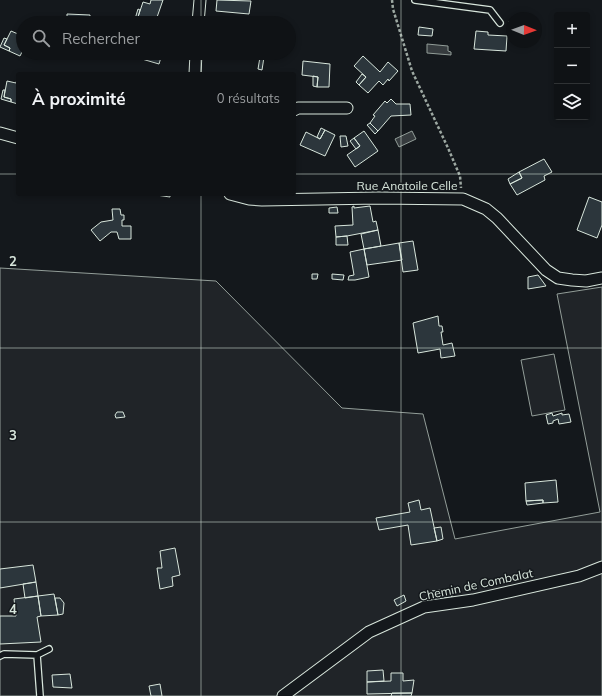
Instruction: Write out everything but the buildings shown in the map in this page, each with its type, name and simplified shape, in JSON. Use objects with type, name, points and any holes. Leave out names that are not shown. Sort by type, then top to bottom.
[{"type":"street","points":[[199,16],[200,0]]},
{"type":"street","points":[[195,72],[196,60]]},
{"type":"street","points":[[296,109],[347,108]]},
{"type":"street","points":[[0,133],[16,137]]},
{"type":"street","name":"Rue Anatoile Celle","points":[[238,196],[249,199],[277,197],[463,199],[486,209],[497,218],[546,270],[558,278],[586,281],[602,278]]},
{"type":"street","name":"Chemin de Combalat","points":[[283,696],[369,632],[424,608],[488,597],[579,576],[602,567]]},
{"type":"lane","points":[[415,0],[490,10],[500,23]]},
{"type":"lane","points":[[0,656],[4,654],[37,655],[49,649]]},
{"type":"lane","points":[[37,655],[40,696]]},
{"type":"path","points":[[392,0],[393,9],[412,71],[460,176],[461,188]]},
{"type":"shaded area","points":[[427,44],[448,46],[448,51],[451,52],[451,55],[427,53]]},
{"type":"shaded area","points":[[412,131],[416,139],[399,147],[395,139]]},
{"type":"shaded area","points":[[0,268],[216,281],[342,408],[423,414],[455,539],[600,512],[557,294],[602,287],[602,696],[0,696]]},
{"type":"shaded area","points":[[554,354],[565,410],[532,416],[521,360]]}]
